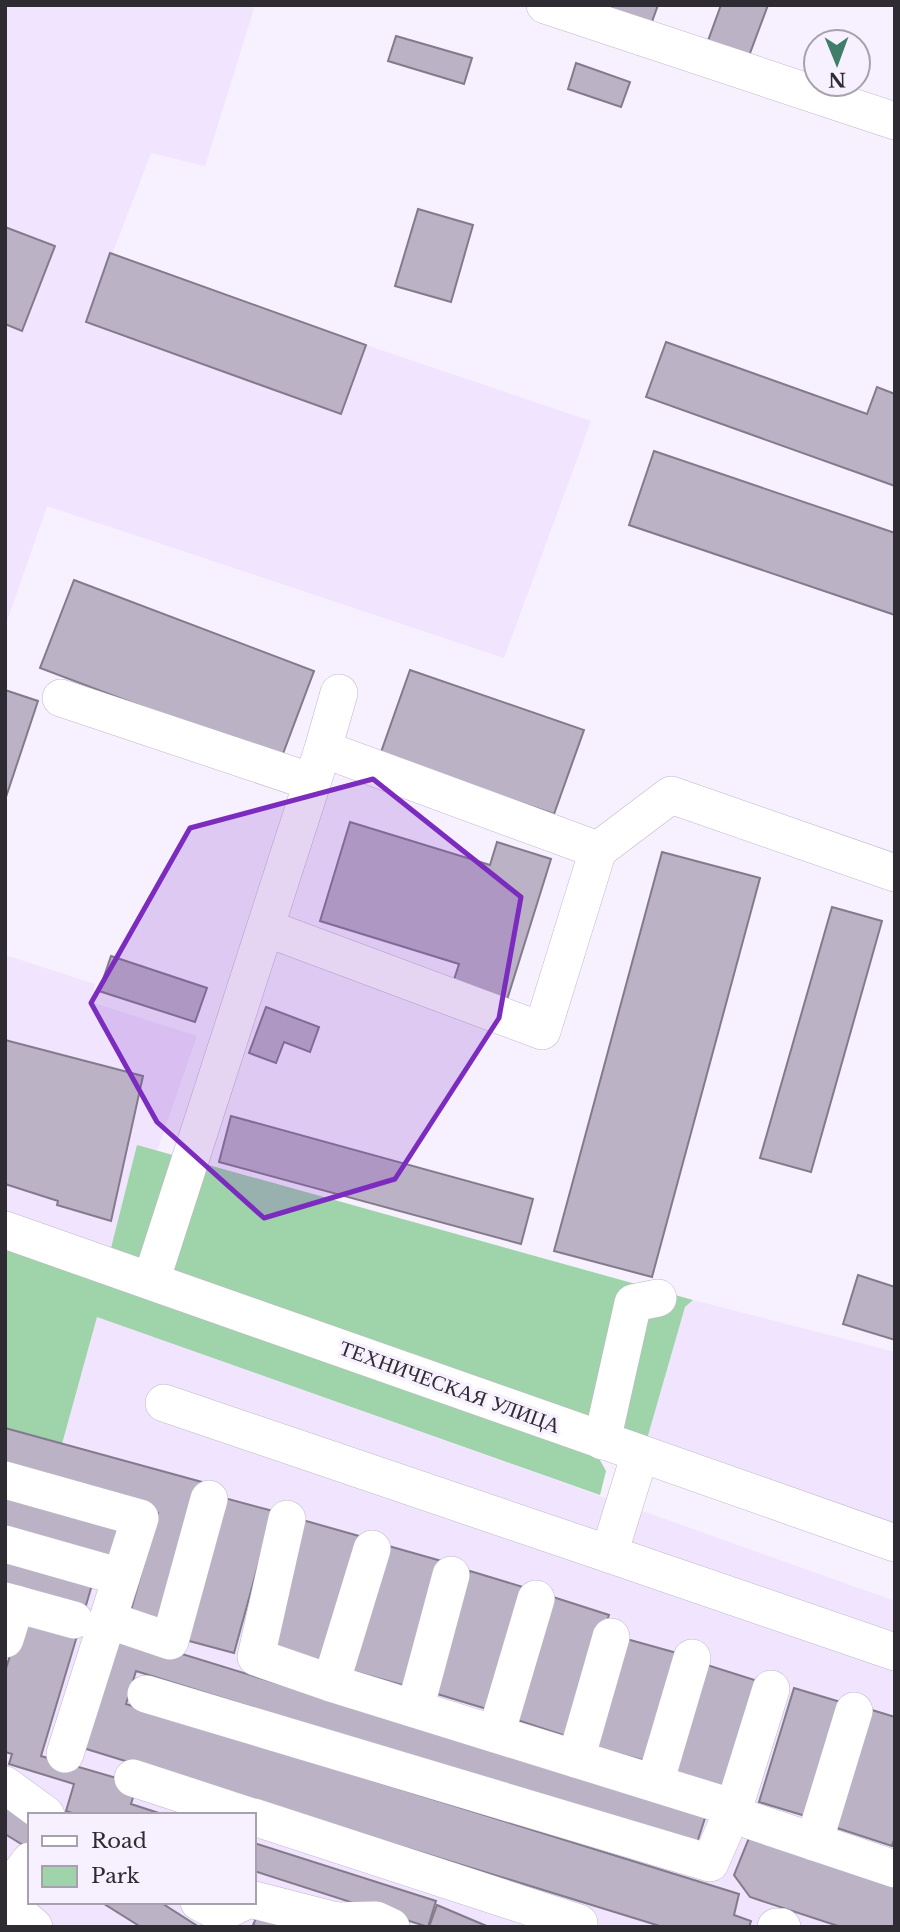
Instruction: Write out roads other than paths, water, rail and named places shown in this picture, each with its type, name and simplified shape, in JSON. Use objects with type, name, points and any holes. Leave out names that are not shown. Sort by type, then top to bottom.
[{"type":"street","points":[[565,9],[895,121]]},
{"type":"street","points":[[151,1281],[340,693]]},
{"type":"street","points":[[61,698],[318,766],[598,850]]},
{"type":"street","points":[[266,928],[542,1031],[598,850],[671,795],[895,873]]},
{"type":"street","name":"ТЕХНИЧЕСКАЯ УЛИЦА","points":[[5,1230],[895,1543]]},
{"type":"street","points":[[602,1441],[633,1303],[658,1298]]},
{"type":"street","points":[[164,1403],[895,1652]]},
{"type":"street","points":[[609,1554],[640,1454]]},
{"type":"street","points":[[5,1480],[140,1518],[121,1577],[91,1620],[65,1754]]},
{"type":"street","points":[[5,1639],[10,1603],[91,1620],[170,1641],[209,1499]]},
{"type":"street","points":[[287,1518],[256,1657],[331,1683],[734,1808],[746,1819],[895,1869]]},
{"type":"street","points":[[5,1544],[121,1577]]},
{"type":"street","points":[[331,1683],[372,1549]]},
{"type":"street","points":[[415,1709],[451,1575]]},
{"type":"street","points":[[496,1734],[536,1599]]},
{"type":"street","points":[[576,1759],[611,1637]]},
{"type":"street","points":[[655,1783],[692,1658]]},
{"type":"street","points":[[146,1694],[710,1863],[734,1808],[771,1689]]},
{"type":"street","points":[[814,1842],[854,1712]]},
{"type":"street","points":[[133,1778],[240,1813]]},
{"type":"street","points":[[5,1785],[44,1813]]},
{"type":"street","points":[[256,1818],[582,1926]]},
{"type":"street","points":[[5,1894],[28,1864]]},
{"type":"street","points":[[256,1901],[335,1924],[376,1920],[391,1927]]},
{"type":"street","points":[[5,1902],[34,1927]]},
{"type":"street","points":[[203,1904],[221,1913],[239,1904]]},
{"type":"street","points":[[776,1927],[782,1927]]}]
